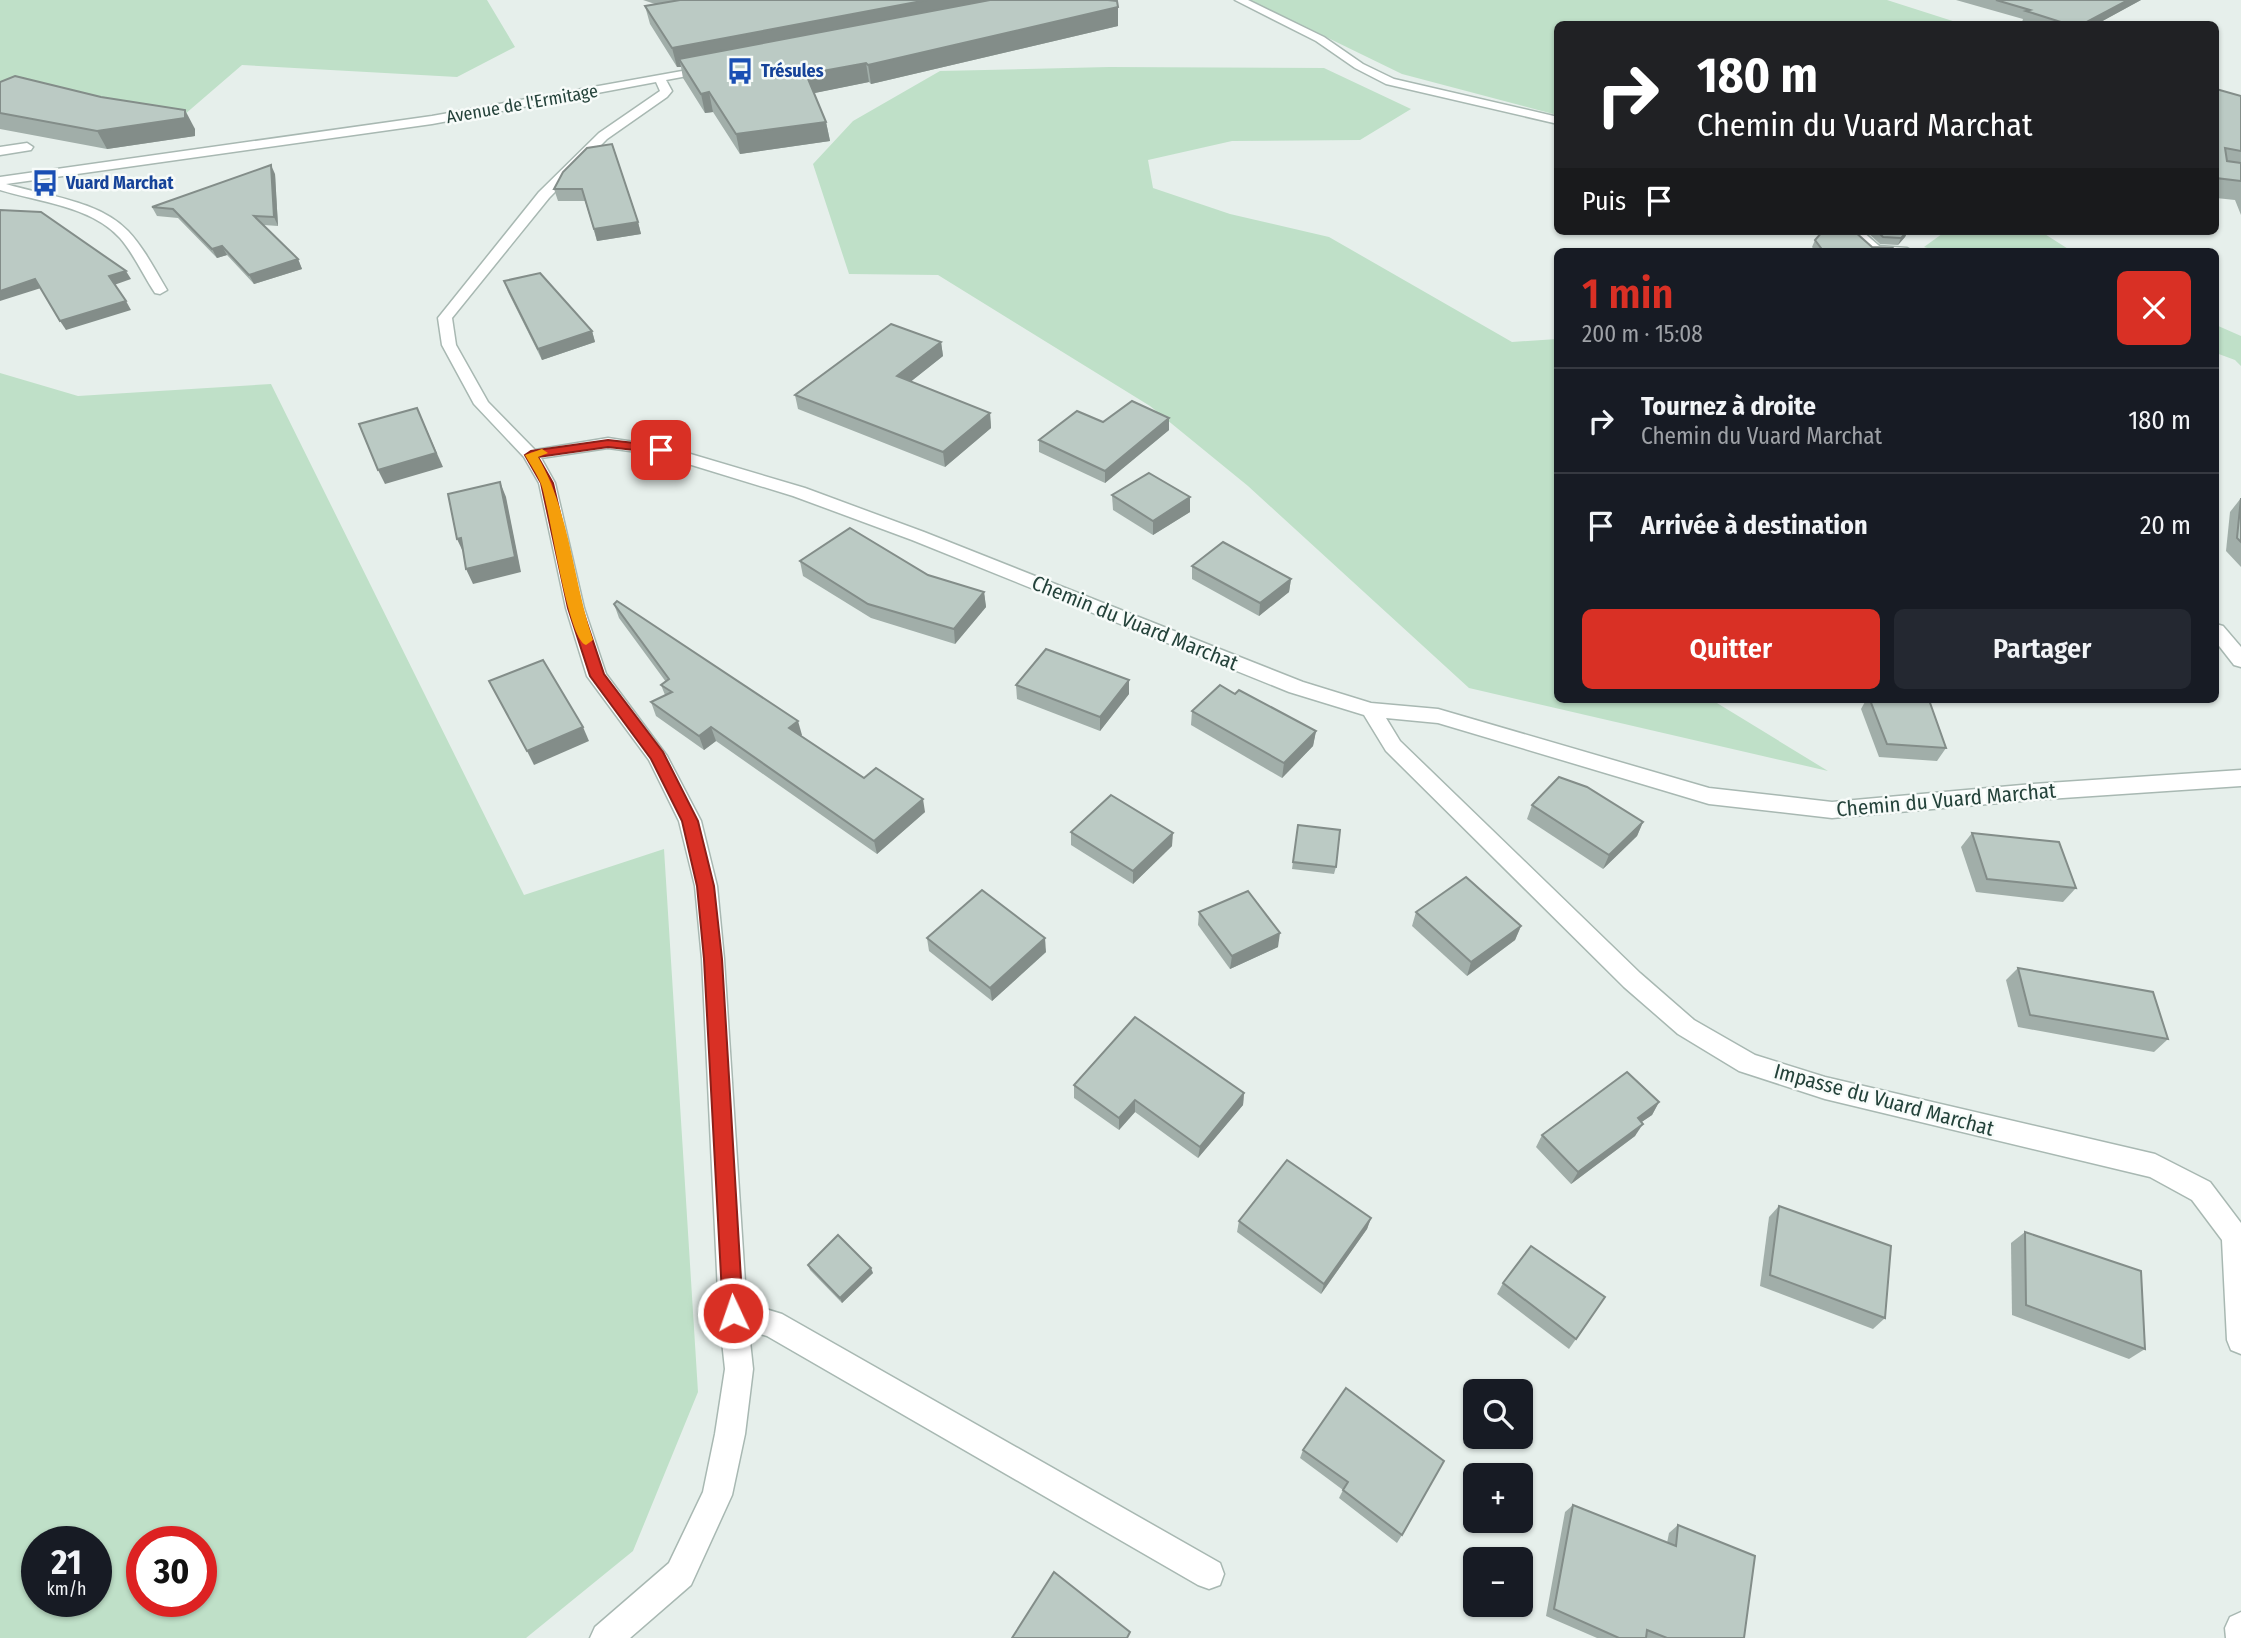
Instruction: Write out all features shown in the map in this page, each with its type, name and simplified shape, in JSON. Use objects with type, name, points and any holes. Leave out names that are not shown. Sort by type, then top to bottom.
[{"type":"street","points":[[1241,0],[1320,39],[1359,66],[1390,82],[1554,120]]},
{"type":"street","name":"Avenue de l'Ermitage","points":[[0,181],[432,120],[719,67]]},
{"type":"street","points":[[606,1638],[680,1574],[717,1495],[730,1434],[739,1369],[733,1313],[713,959],[706,886],[690,821],[657,756],[597,676],[575,608],[547,483],[531,455],[482,404],[449,345],[445,318],[544,195],[603,136],[663,96],[665,87],[660,79]]},
{"type":"street","points":[[0,151],[27,147]]},
{"type":"street","points":[[0,186],[95,214],[115,225],[134,247],[160,290]]},
{"type":"street","points":[[1859,235],[1874,248]]},
{"type":"street","name":"Chemin du Vuard Marchat","points":[[531,455],[608,443],[661,450],[799,492],[918,536],[1296,687],[1371,710],[1438,716],[1709,796],[1832,810],[2033,792],[2241,778]]},
{"type":"street","points":[[2219,634],[2241,660]]},
{"type":"street","name":"Impasse du Vuard Marchat","points":[[1371,710],[1393,746],[1632,980],[1686,1027],[1748,1063],[1825,1088],[2155,1166],[2201,1191],[2235,1236],[2241,1340]]},
{"type":"street","points":[[733,1313],[772,1324],[1209,1574]]},
{"type":"street","points":[[2241,1628],[2241,1636]]},
{"type":"green space","points":[[0,0],[487,0],[515,47],[457,77],[242,65],[177,121],[0,85]]},
{"type":"green space","points":[[1250,0],[1887,0],[1953,21],[1554,21],[1554,114],[1402,74]]},
{"type":"green space","points":[[1109,67],[1324,68],[1411,109],[1360,140],[1232,141],[1148,160],[1153,188],[1230,214],[1329,237],[1512,342],[1554,339],[1554,703],[1717,703],[1828,771],[1469,688],[1248,486],[1150,406],[938,275],[849,274],[813,164],[853,121],[940,71]]},
{"type":"green space","points":[[1940,235],[2046,235],[2067,248],[1927,248],[1924,247]]},
{"type":"green space","points":[[2219,326],[2241,336],[2241,366],[2235,360],[2219,354]]},
{"type":"green space","points":[[0,373],[78,396],[271,384],[524,895],[664,849],[698,1392],[633,1551],[526,1638],[0,1638]]},
{"type":"building","points":[[680,0],[927,0],[672,48],[645,6]]},
{"type":"building","points":[[990,0],[1108,0],[1117,1],[1118,7],[868,65],[866,63],[806,74],[826,122],[736,134],[709,92],[701,94],[679,59]]},
{"type":"building","points":[[1996,0],[2128,0],[2089,21],[2058,21],[2026,11],[2030,10]]},
{"type":"building","points":[[15,76],[101,97],[185,110],[185,118],[97,131],[0,113],[0,82]]},
{"type":"building","points":[[2219,90],[2241,96],[2241,151],[2225,148],[2227,161],[2241,163],[2241,181],[2219,178]]},
{"type":"building","points":[[612,144],[638,222],[594,229],[582,189],[554,189],[563,172],[587,148]]},
{"type":"building","points":[[271,165],[274,217],[254,216],[298,259],[249,275],[222,246],[212,249],[173,209],[152,207]]},
{"type":"building","points":[[0,210],[41,212],[126,271],[109,276],[126,301],[60,321],[35,279],[0,291]]},
{"type":"building","points":[[1819,235],[1858,235],[1872,247],[1892,248],[1821,248],[1815,240]]},
{"type":"building","points":[[1881,235],[1904,235],[1901,238]]},
{"type":"building","points":[[540,273],[592,331],[538,349],[504,281]]},
{"type":"building","points":[[891,324],[941,342],[897,376],[990,413],[943,452],[795,395]]},
{"type":"building","points":[[1132,401],[1169,418],[1105,471],[1039,440],[1077,411],[1103,422]]},
{"type":"building","points":[[417,408],[436,453],[378,470],[359,424]]},
{"type":"building","points":[[1149,473],[1190,497],[1153,521],[1112,495]]},
{"type":"building","points":[[500,482],[515,557],[466,569],[461,538],[457,539],[448,494]]},
{"type":"building","points":[[2241,498],[2241,542],[2237,538]]},
{"type":"building","points":[[850,528],[928,575],[984,592],[954,629],[868,604],[800,561]]},
{"type":"building","points":[[1223,542],[1291,579],[1260,603],[1192,566]]},
{"type":"building","points":[[617,601],[798,721],[789,728],[864,778],[876,768],[923,799],[874,841],[711,727],[699,736],[651,702],[672,692],[661,685],[669,679],[614,604]]},
{"type":"building","points":[[1046,649],[1129,680],[1100,717],[1016,685]]},
{"type":"building","points":[[543,660],[583,727],[527,751],[489,681]]},
{"type":"building","points":[[1220,685],[1235,694],[1239,690],[1316,731],[1284,763],[1192,711]]},
{"type":"building","points":[[1871,703],[1930,703],[1946,748],[1887,744]]},
{"type":"building","points":[[1559,777],[1587,787],[1643,822],[1609,855],[1532,805]]},
{"type":"building","points":[[1111,795],[1173,833],[1133,871],[1071,832]]},
{"type":"building","points":[[1298,825],[1340,830],[1336,867],[1293,862]]},
{"type":"building","points":[[1972,833],[2059,842],[2076,888],[1987,879]]},
{"type":"building","points":[[1466,877],[1521,926],[1471,962],[1416,912]]},
{"type":"building","points":[[982,890],[1045,938],[990,988],[927,938]]},
{"type":"building","points":[[1248,891],[1280,933],[1232,956],[1199,912]]},
{"type":"building","points":[[2018,968],[2153,992],[2168,1039],[2030,1015]]},
{"type":"building","points":[[1135,1017],[1244,1093],[1200,1147],[1135,1100],[1119,1118],[1074,1085]]},
{"type":"building","points":[[1627,1072],[1659,1102],[1638,1118],[1643,1124],[1578,1172],[1542,1135]]},
{"type":"building","points":[[1287,1160],[1371,1218],[1324,1284],[1239,1221]]},
{"type":"building","points":[[1779,1206],[1891,1246],[1885,1318],[1770,1275]]},
{"type":"building","points":[[2025,1232],[2141,1271],[2145,1349],[2026,1305]]},
{"type":"building","points":[[838,1235],[871,1268],[840,1298],[808,1265]]},
{"type":"building","points":[[1531,1246],[1605,1297],[1576,1339],[1503,1283]]},
{"type":"building","points":[[1346,1388],[1444,1461],[1402,1535],[1343,1490],[1348,1482],[1303,1450]]},
{"type":"building","points":[[1573,1505],[1676,1546],[1678,1525],[1755,1556],[1744,1638],[1667,1638],[1647,1630],[1646,1638],[1619,1638],[1554,1609]]},
{"type":"building","points":[[1054,1572],[1130,1632],[1127,1638],[1012,1638]]},
{"type":"slow traffic","points":[[542,453],[531,455],[547,483],[575,608],[586,640]]},
{"type":"place","name":"Trésules","points":[[740,71]]},
{"type":"place","name":"Vuard Marchat","points":[[45,183]]},
{"type":"route","points":[[661,450],[608,443],[531,455],[547,483],[575,608],[597,676],[657,756],[690,821],[706,886],[713,959],[733,1313]]}]
